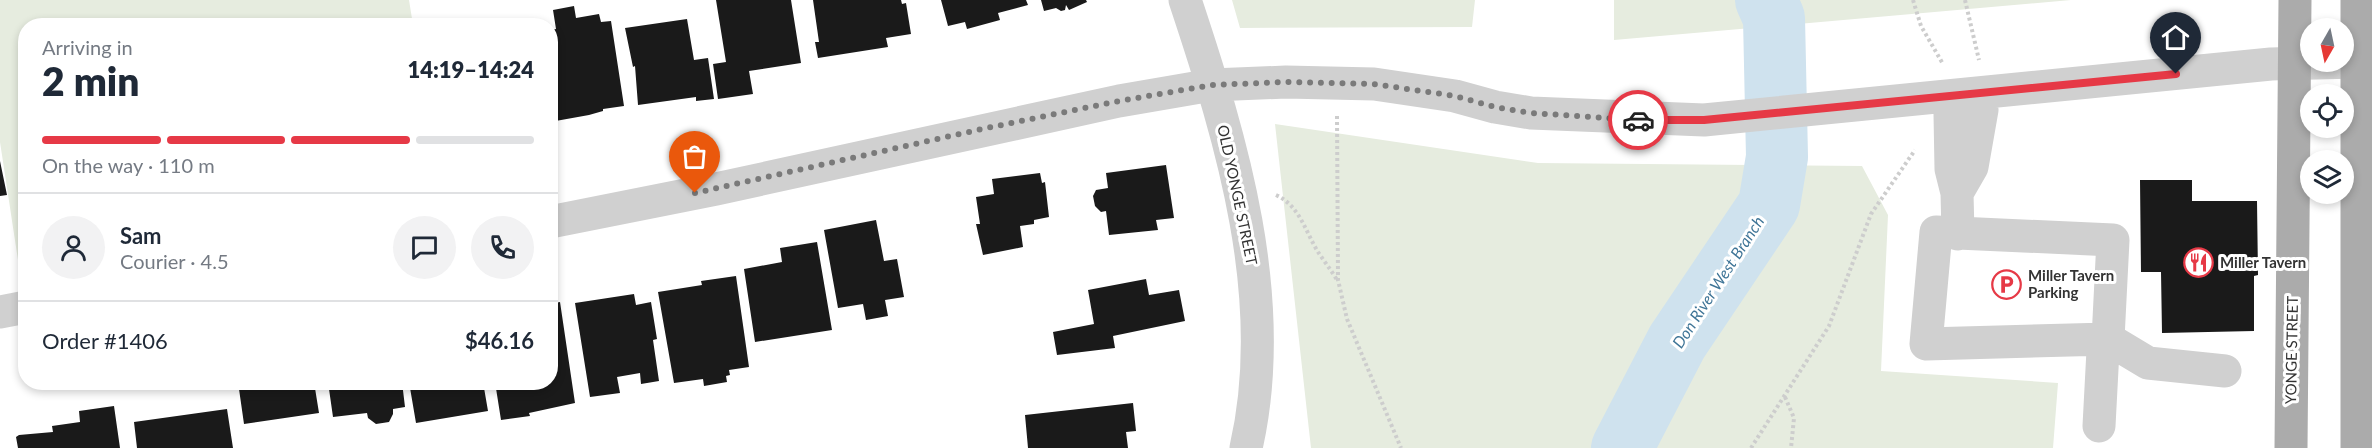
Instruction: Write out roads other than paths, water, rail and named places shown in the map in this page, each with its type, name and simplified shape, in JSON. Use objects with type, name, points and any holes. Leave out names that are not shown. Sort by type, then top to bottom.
[{"type":"main road","name":"YONGE STREET","points":[[2291,448],[2295,0]]},
{"type":"main road","points":[[2356,448],[2357,0]]},
{"type":"street","name":"OLD YONGE STREET","points":[[1185,0],[1212,85],[1247,225],[1254,266],[1257,356],[1252,417],[1246,448]]},
{"type":"street","points":[[558,220],[716,189],[1119,101],[1212,85],[1338,82],[1406,88],[1531,113],[1704,120],[2295,64],[2357,62]]},
{"type":"street","points":[[1952,96],[1982,110],[1972,167],[1957,193],[1958,234]]},
{"type":"street","points":[[2099,426],[2103,350],[2108,339],[2113,240],[1936,232],[1926,344],[2108,339],[2148,363],[2225,371]]},
{"type":"street","points":[[0,312],[18,309]]},
{"type":"waterway","name":"Don River West Branch","points":[[1622,448],[1677,342],[1769,205],[1777,157],[1774,18],[1766,0]]},
{"type":"place","name":"Miller Tavern","points":[[2199,263]]},
{"type":"place","name":"Miller Tavern Parking","points":[[2007,285]]}]
